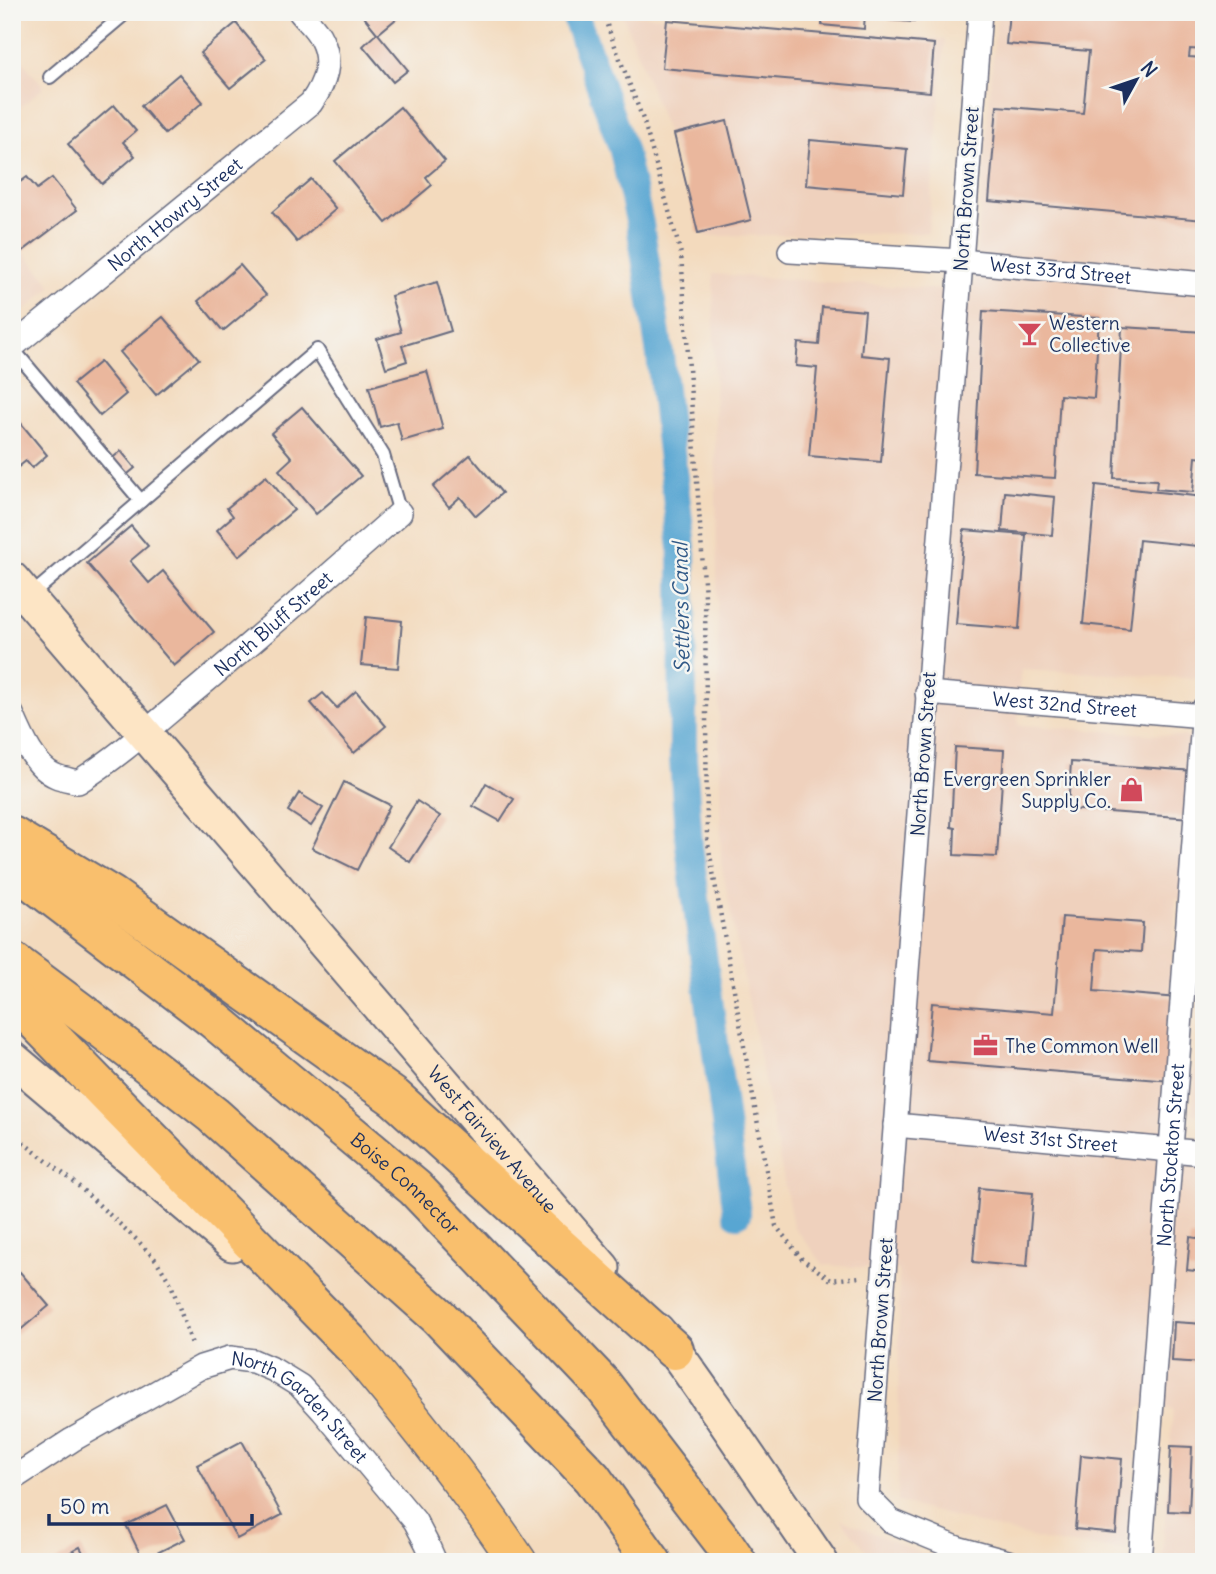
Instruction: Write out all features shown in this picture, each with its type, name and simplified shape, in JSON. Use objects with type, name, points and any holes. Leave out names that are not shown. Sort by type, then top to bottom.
[{"type":"highway","points":[[12,836],[112,896],[395,1098],[674,1350]]},
{"type":"highway","name":"Boise Connector","points":[[12,866],[214,1019],[415,1188],[602,1384],[737,1562]]},
{"type":"highway","points":[[12,961],[213,1115],[438,1316],[592,1478],[652,1562]]},
{"type":"highway","points":[[12,997],[349,1343]]},
{"type":"main road","name":"West Fairview Avenue","points":[[20,588],[674,1350],[821,1562]]},
{"type":"main road","points":[[12,1058],[349,1343],[413,1417],[492,1522],[518,1562]]},
{"type":"street","name":"North Howry Street","points":[[12,348],[311,103],[321,89],[326,74],[327,57],[321,38],[300,12]]},
{"type":"street","name":"North Brown Street","points":[[980,12],[867,1497],[891,1521],[957,1548],[1008,1562]]},
{"type":"street","name":"West 33rd Street","points":[[790,251],[961,261],[1204,284]]},
{"type":"street","name":"North Bluff Street","points":[[144,733],[400,513]]},
{"type":"street","name":"West 32nd Street","points":[[928,693],[1203,716]]},
{"type":"street","name":"North Stockton Street","points":[[1140,1562],[1204,708]]},
{"type":"street","points":[[12,714],[37,761],[54,776],[78,782],[144,733]]},
{"type":"street","name":"West 31st Street","points":[[895,1125],[1204,1153]]},
{"type":"street","name":"North Garden Street","points":[[12,1479],[72,1440],[201,1367],[230,1358],[253,1361],[300,1386],[323,1410],[415,1521],[435,1562]]},
{"type":"lane","points":[[50,76],[127,12]]},
{"type":"lane","points":[[12,348],[141,502]]},
{"type":"lane","points":[[20,588],[141,502],[317,350],[383,454],[400,513]]},
{"type":"path","points":[[602,12],[644,122],[681,254],[705,596],[707,838],[776,1226],[801,1258],[831,1280],[884,1275]]},
{"type":"path","points":[[12,1134],[74,1182],[156,1260],[171,1284],[201,1367]]},
{"type":"shaded area","points":[[997,12],[1204,12],[1204,679],[1021,669],[1018,725],[1204,738],[1204,900],[1176,898],[1161,1162],[1204,1166],[1204,1562],[1162,1562],[1173,1409],[1140,1407],[1126,1550],[1050,1542],[898,1502],[899,1270],[824,1265],[793,1226],[721,863],[713,274],[973,292]]},
{"type":"shaded area","points":[[623,15],[716,19],[945,40],[928,233],[706,236]]},
{"type":"shaded area","points":[[12,49],[44,87],[12,114]]},
{"type":"shaded area","points":[[12,238],[52,286],[12,322]]},
{"type":"shaded area","points":[[1204,940],[1204,1115],[1192,1114]]},
{"type":"shaded area","points":[[840,1519],[942,1562],[876,1562]]},
{"type":"building","points":[[360,12],[402,14],[378,34],[408,70],[393,82],[363,46],[377,33]]},
{"type":"building","points":[[823,12],[865,12],[864,29],[822,25]]},
{"type":"building","points":[[890,12],[915,12],[914,22],[889,20]]},
{"type":"building","points":[[1009,12],[1204,12],[1204,50],[1190,49],[1189,57],[1204,58],[1204,220],[989,201],[997,106],[1083,113],[1089,51],[1006,44]]},
{"type":"building","points":[[667,20],[934,44],[930,92],[662,68]]},
{"type":"building","points":[[236,23],[266,59],[230,88],[200,53]]},
{"type":"building","points":[[179,74],[203,102],[165,134],[141,106]]},
{"type":"building","points":[[114,105],[136,131],[123,142],[135,156],[102,184],[68,144]]},
{"type":"building","points":[[400,107],[445,161],[426,177],[432,185],[386,223],[335,161]]},
{"type":"building","points":[[727,121],[751,220],[698,233],[674,134]]},
{"type":"building","points":[[810,140],[907,149],[903,194],[806,185]]},
{"type":"building","points":[[27,177],[37,189],[52,178],[77,210],[23,251],[12,237],[12,188]]},
{"type":"building","points":[[311,179],[336,209],[297,242],[272,212]]},
{"type":"building","points":[[240,265],[266,295],[223,331],[198,301]]},
{"type":"building","points":[[437,282],[451,331],[402,346],[407,361],[386,368],[377,339],[401,332],[391,296]]},
{"type":"building","points":[[822,307],[865,311],[861,355],[890,358],[881,462],[809,456],[817,368],[796,366],[798,343],[819,345]]},
{"type":"building","points":[[983,311],[1099,318],[1094,398],[1060,395],[1055,478],[974,473]]},
{"type":"building","points":[[163,317],[199,359],[156,395],[120,352]]},
{"type":"building","points":[[1122,327],[1204,332],[1204,458],[1196,457],[1193,492],[1156,489],[1157,480],[1114,478]]},
{"type":"building","points":[[100,362],[126,394],[100,416],[73,384]]},
{"type":"building","points":[[427,371],[443,429],[402,441],[397,422],[380,427],[369,387]]},
{"type":"building","points":[[302,407],[361,476],[316,514],[279,470],[292,458],[271,433]]},
{"type":"building","points":[[15,416],[47,455],[32,468],[26,461],[12,472],[12,418]]},
{"type":"building","points":[[121,451],[135,468],[123,478],[109,461]]},
{"type":"building","points":[[470,455],[502,493],[476,516],[460,497],[449,507],[433,487]]},
{"type":"building","points":[[266,476],[294,510],[239,556],[217,530],[233,516],[227,508]]},
{"type":"building","points":[[1096,485],[1203,497],[1197,546],[1139,540],[1130,629],[1083,624]]},
{"type":"building","points":[[1005,492],[1055,497],[1052,535],[1002,531]]},
{"type":"building","points":[[131,526],[148,546],[130,561],[149,583],[163,571],[214,632],[174,666],[87,563]]},
{"type":"building","points":[[964,530],[1026,535],[1019,629],[956,624]]},
{"type":"building","points":[[366,617],[402,621],[398,668],[361,665]]},
{"type":"building","points":[[356,691],[386,726],[354,753],[311,703],[323,693],[337,708]]},
{"type":"building","points":[[955,747],[1004,750],[997,857],[954,855],[955,828],[951,827]]},
{"type":"building","name":"Evergreen Sprinkler Supply Co.","points":[[1071,762],[1194,771],[1191,818],[1068,809]]},
{"type":"building","points":[[344,782],[390,805],[357,870],[312,848]]},
{"type":"building","points":[[486,783],[514,799],[500,821],[473,806]]},
{"type":"building","points":[[299,793],[323,808],[311,826],[288,811]]},
{"type":"building","points":[[417,801],[440,816],[410,862],[388,847]]},
{"type":"building","points":[[1062,917],[1143,923],[1141,952],[1097,949],[1094,991],[1178,998],[1171,1081],[927,1061],[932,1003],[1054,1013]]},
{"type":"building","points":[[979,1188],[1033,1193],[1027,1267],[973,1262]]},
{"type":"building","points":[[1190,1237],[1204,1239],[1204,1272],[1187,1270]]},
{"type":"building","points":[[20,1272],[49,1306],[12,1337],[12,1279]]},
{"type":"building","points":[[1174,1322],[1204,1324],[1204,1363],[1172,1361]]},
{"type":"building","points":[[242,1441],[282,1515],[237,1539],[197,1465]]},
{"type":"building","points":[[1171,1446],[1192,1447],[1189,1512],[1168,1511]]},
{"type":"building","points":[[1081,1455],[1122,1459],[1116,1533],[1075,1529]]},
{"type":"building","points":[[167,1505],[185,1539],[143,1560],[126,1525]]},
{"type":"building","points":[[80,1547],[88,1562],[54,1562]]},
{"type":"waterway","name":"Settlers Canal","points":[[574,12],[623,150],[640,224],[660,355],[682,548],[683,759],[689,846],[737,1214]]},
{"type":"place","name":"Western Collective","points":[[1029,334]]},
{"type":"place","name":"Evergreen Sprinkler Supply Co.","points":[[1131,790]]},
{"type":"place","name":"The Common Well","points":[[985,1046]]}]
